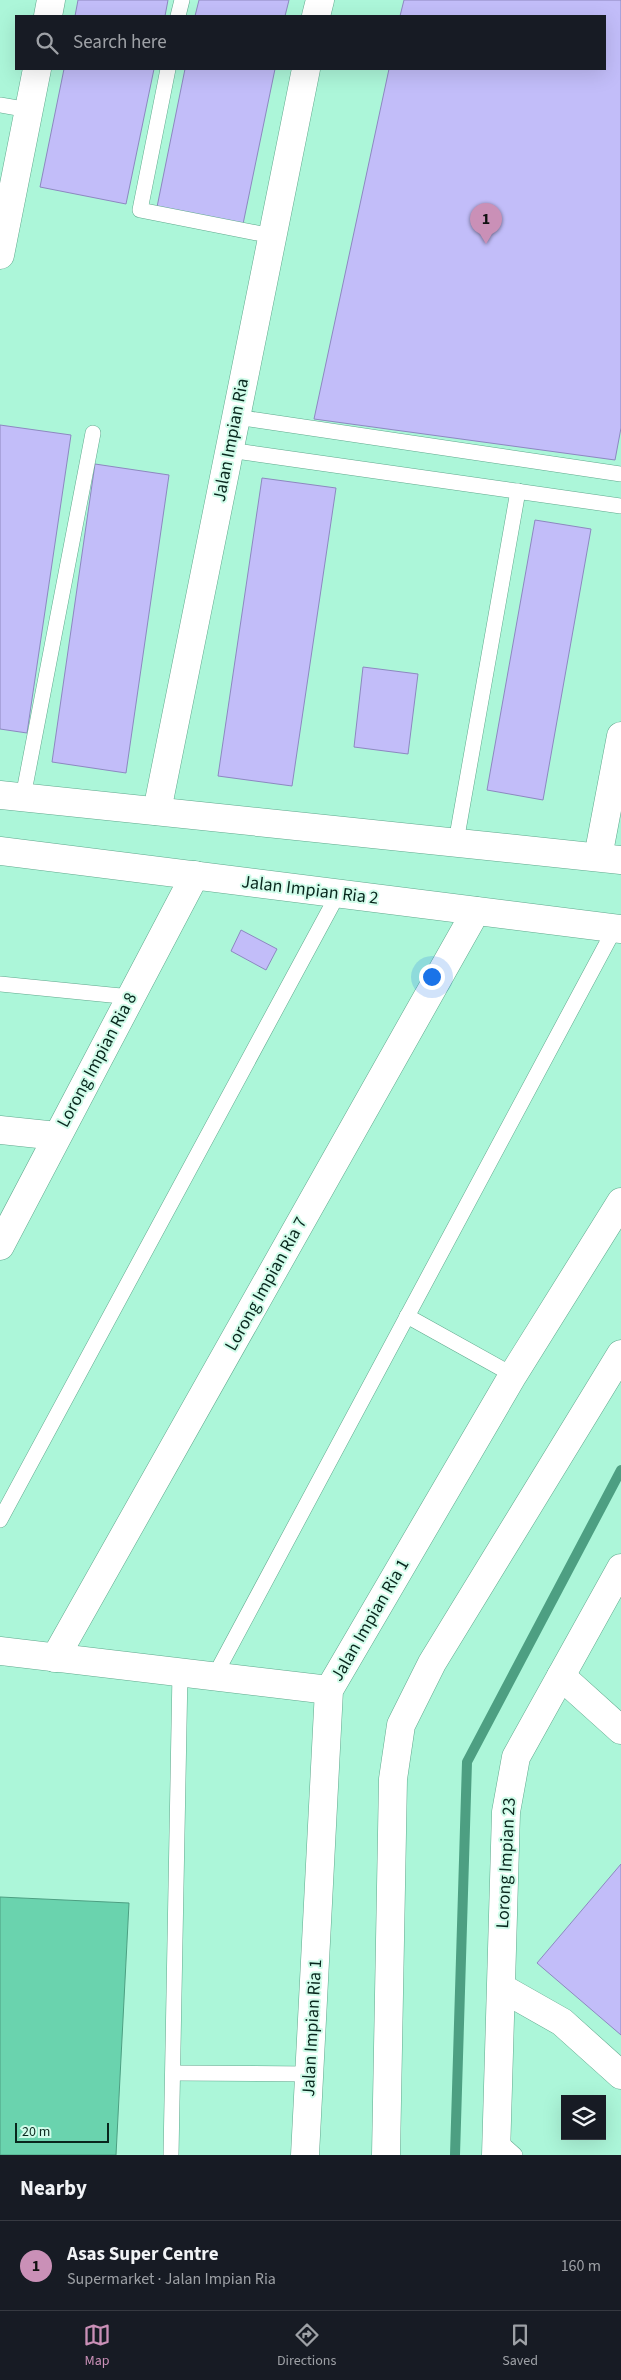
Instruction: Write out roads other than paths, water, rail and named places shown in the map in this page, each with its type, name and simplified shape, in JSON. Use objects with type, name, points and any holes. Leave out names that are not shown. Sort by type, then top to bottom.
[{"type":"street","points":[[48,15],[51,0]]},
{"type":"street","points":[[316,15],[320,0]]},
{"type":"street","points":[[1,249],[37,70]]},
{"type":"street","name":"Jalan Impian Ria","points":[[157,811],[306,70]]},
{"type":"street","points":[[11,796],[609,858],[621,736]]},
{"type":"street","name":"Jalan Impian Ria 2","points":[[0,851],[618,928]]},
{"type":"street","name":"Lorong Impian Ria 8","points":[[0,1246],[195,875]]},
{"type":"street","name":"Lorong Impian Ria 7","points":[[55,1658],[476,911]]},
{"type":"street","points":[[0,1130],[57,1136]]},
{"type":"street","name":"Jalan Impian Ria 1","points":[[305,2155],[329,1690],[513,1375],[621,1202]]},
{"type":"street","points":[[386,2155],[393,1779],[401,1725],[432,1663],[621,1354]]},
{"type":"street","name":"Lorong Impian 23","points":[[503,2150],[502,1988],[506,1812],[516,1757],[621,1568]]},
{"type":"street","points":[[0,1651],[329,1690]]},
{"type":"street","points":[[561,1676],[621,1730]]},
{"type":"street","points":[[502,1988],[562,2022],[621,2075]]},
{"type":"lane","points":[[178,15],[182,0]]},
{"type":"lane","points":[[168,70],[140,210],[272,236]]},
{"type":"lane","points":[[0,105],[29,110]]},
{"type":"lane","points":[[236,417],[621,474]]},
{"type":"lane","points":[[11,796],[93,432]]},
{"type":"lane","points":[[229,450],[621,506]]},
{"type":"lane","points":[[456,842],[518,491]]},
{"type":"lane","points":[[0,1520],[338,894]]},
{"type":"lane","points":[[214,1677],[407,1316],[618,928]]},
{"type":"lane","points":[[0,984],[131,997]]},
{"type":"lane","points":[[407,1316],[513,1375]]},
{"type":"lane","points":[[171,2155],[180,1672]]},
{"type":"lane","points":[[173,2073],[309,2074]]},
{"type":"waterway","points":[[455,2155],[467,1762],[621,1470]]},
{"type":"place","name":"Asas Super Centre","points":[[486,244]]}]
